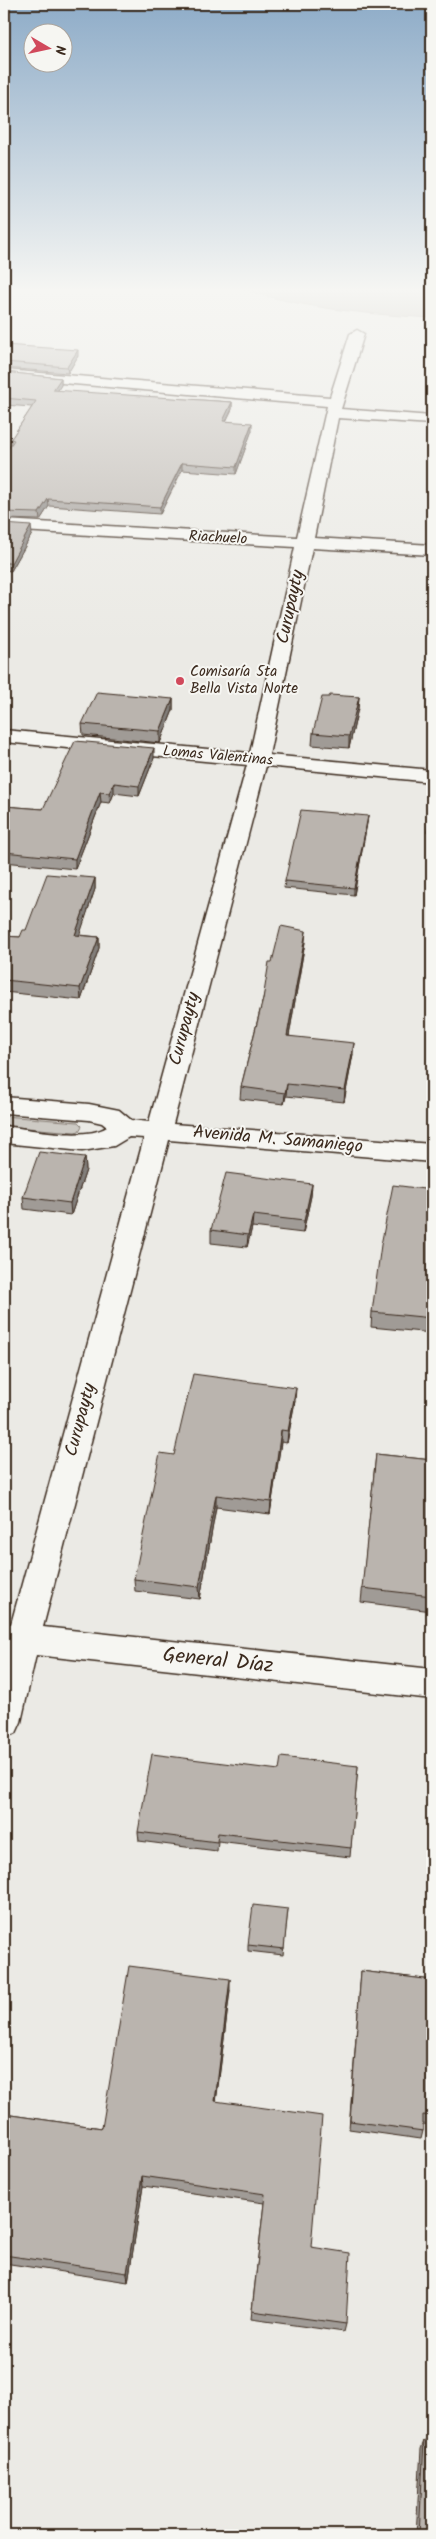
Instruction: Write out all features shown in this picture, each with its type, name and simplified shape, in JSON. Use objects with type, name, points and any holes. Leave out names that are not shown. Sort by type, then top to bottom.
[{"type":"street","name":"Curupayty","points":[[4,1722],[14,1638],[158,1129],[258,760],[334,407]]},
{"type":"street","points":[[344,407],[432,420]]},
{"type":"street","points":[[370,407],[432,410]]},
{"type":"street","name":"Riachuelo","points":[[4,525],[432,550]]},
{"type":"street","name":"Lomas Valentinas","points":[[4,736],[432,776]]},
{"type":"street","points":[[4,1105],[89,1112],[110,1116],[124,1128],[105,1140],[82,1142],[4,1135]]},
{"type":"street","name":"Avenida M. Samaniego","points":[[124,1128],[158,1129],[432,1153]]},
{"type":"street","name":"General Díaz","points":[[14,1638],[432,1684]]},
{"type":"shaded area","points":[[4,1116],[78,1122],[82,1126],[79,1131],[75,1132],[4,1126]]},
{"type":"building","points":[[32,407],[229,407],[223,421],[252,423],[236,467],[182,463],[160,507],[48,499],[39,513],[4,512],[4,455],[14,440],[11,439]]},
{"type":"building","points":[[4,524],[31,526],[11,563],[4,563]]},
{"type":"building","points":[[97,692],[173,699],[160,731],[82,724]]},
{"type":"building","points":[[330,695],[359,697],[349,736],[313,733],[322,697],[329,697]]},
{"type":"building","points":[[75,741],[154,748],[139,786],[114,783],[109,793],[100,792],[75,859],[4,852],[4,806],[43,809]]},
{"type":"building","points":[[432,794],[432,820],[429,820]]},
{"type":"building","points":[[301,810],[368,816],[354,888],[285,881]]},
{"type":"building","points":[[47,874],[95,878],[75,935],[99,937],[80,988],[4,980],[4,936],[20,937],[23,930],[26,930]]},
{"type":"building","points":[[281,926],[306,931],[287,1036],[354,1043],[345,1090],[287,1084],[285,1093],[241,1087],[263,999],[269,962],[272,962]]},
{"type":"building","points":[[39,1152],[85,1157],[70,1203],[23,1197]]},
{"type":"building","points":[[226,1173],[312,1184],[304,1221],[253,1215],[248,1235],[211,1230]]},
{"type":"building","points":[[393,1185],[432,1190],[432,1318],[372,1312],[381,1245]]},
{"type":"building","points":[[193,1374],[296,1388],[288,1431],[281,1430],[271,1502],[216,1495],[199,1587],[134,1579],[160,1453],[174,1455]]},
{"type":"building","points":[[376,1454],[432,1460],[432,1596],[362,1588]]},
{"type":"building","points":[[152,1754],[279,1770],[281,1757],[358,1766],[351,1848],[218,1833],[217,1842],[138,1832]]},
{"type":"building","points":[[253,1905],[288,1909],[284,1949],[248,1945]]},
{"type":"building","points":[[129,1966],[230,1979],[215,2101],[322,2116],[311,2247],[350,2253],[346,2324],[252,2311],[265,2194],[142,2176],[127,2273],[4,2255],[4,2114],[102,2128]]},
{"type":"building","points":[[361,1971],[432,1980],[432,2116],[423,2115],[423,2131],[350,2121]]},
{"type":"building","points":[[424,2441],[432,2443],[432,2535],[419,2535]]},
{"type":"place","name":"Comisaría 5ta Bella Vista Norte","points":[[180,681]]}]
